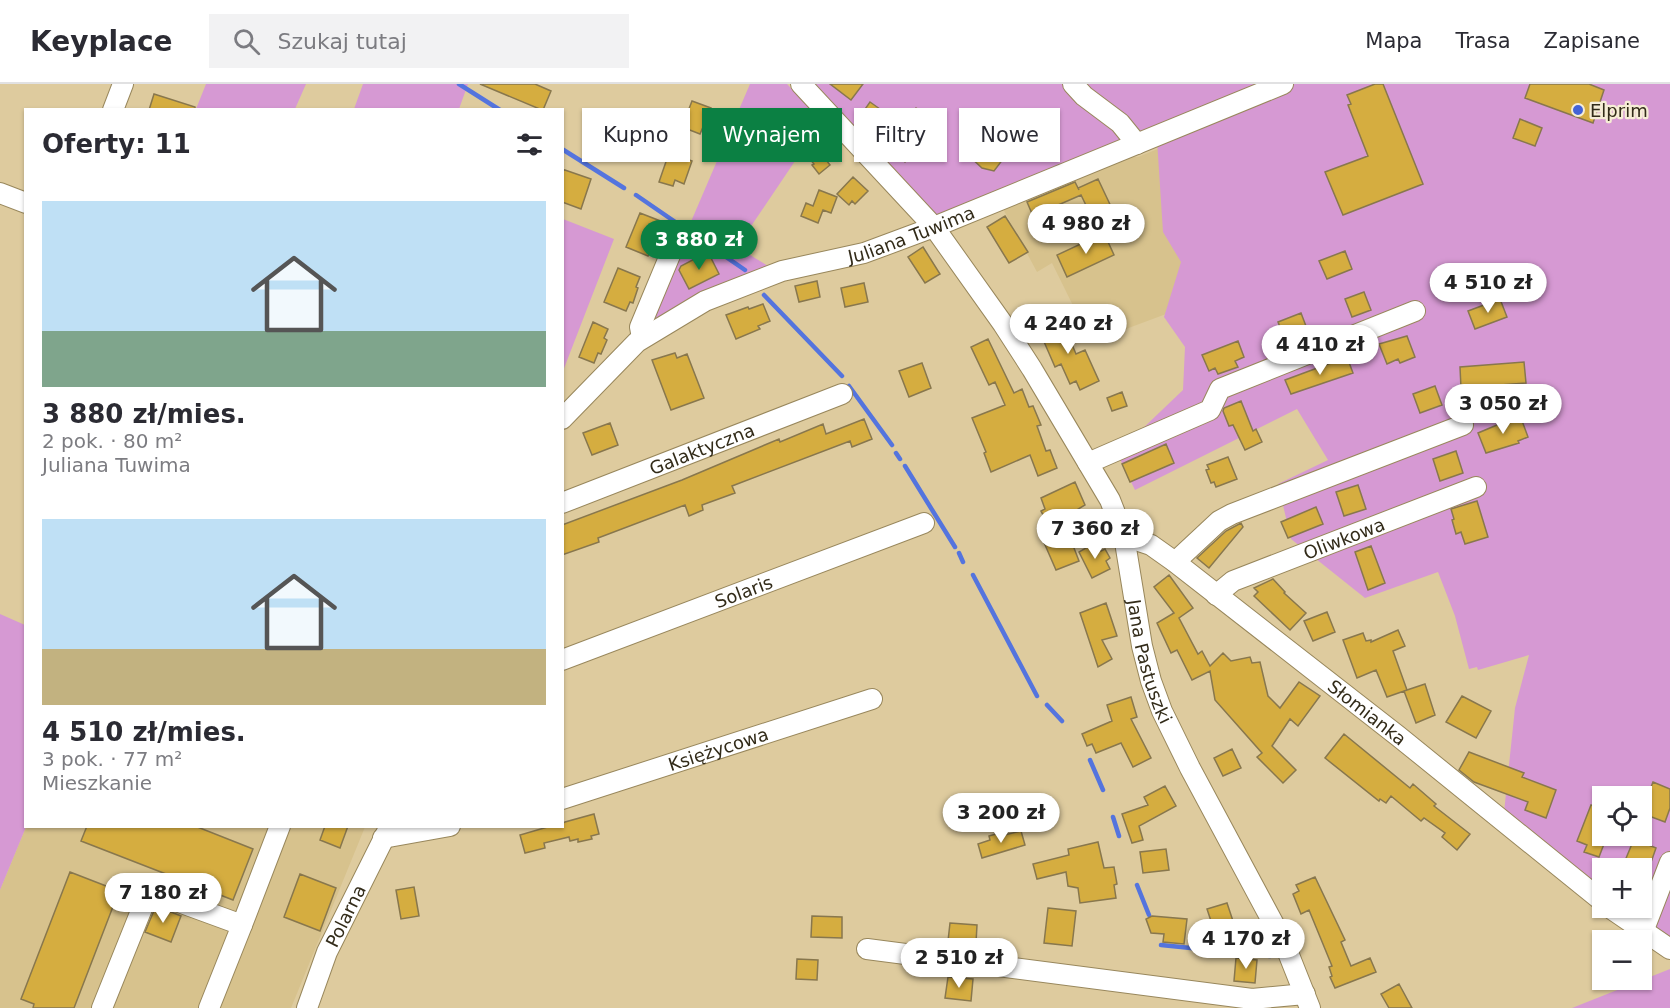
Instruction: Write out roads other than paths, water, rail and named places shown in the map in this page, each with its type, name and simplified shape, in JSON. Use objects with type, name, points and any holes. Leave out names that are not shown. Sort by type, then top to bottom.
[{"type":"street","points":[[114,108],[123,84]]},
{"type":"street","name":"Jana Pastuszki","points":[[801,84],[934,227],[1009,333],[1110,500],[1124,536],[1142,646],[1162,711],[1285,945],[1308,1001]]},
{"type":"street","points":[[1073,84],[1084,96],[1110,114],[1137,144]]},
{"type":"street","name":"Juliana Tuwima","points":[[564,416],[642,338],[705,301],[782,271],[864,253],[934,227],[1283,84]]},
{"type":"street","points":[[0,193],[24,202]]},
{"type":"street","points":[[642,338],[640,327],[678,236]]},
{"type":"street","points":[[1088,463],[1210,411],[1220,389],[1415,311]]},
{"type":"street","name":"Galaktyczna","points":[[564,503],[842,394]]},
{"type":"street","points":[[1175,562],[1219,521],[1232,514],[1463,425]]},
{"type":"street","name":"Oliwkowa","points":[[1216,595],[1233,581],[1476,487]]},
{"type":"street","name":"Solaris","points":[[564,659],[924,523]]},
{"type":"street","name":"Słomianka","points":[[1124,536],[1151,545],[1175,562],[1398,736],[1592,893]]},
{"type":"street","name":"Księżycowa","points":[[564,798],[872,699]]},
{"type":"street","points":[[209,1008],[279,828]]},
{"type":"street","points":[[386,832],[429,828]]},
{"type":"street","name":"Polarna","points":[[307,1008],[327,952],[386,832]]},
{"type":"street","points":[[1644,930],[1670,862]]},
{"type":"street","points":[[102,1008],[149,891],[242,925]]},
{"type":"street","points":[[1624,918],[1640,930]]},
{"type":"street","points":[[1652,938],[1670,949]]},
{"type":"street","points":[[867,949],[1251,999],[1308,1001]]},
{"type":"waterway","points":[[459,84],[497,108]]},
{"type":"waterway","points":[[564,150],[624,188]]},
{"type":"waterway","points":[[636,195],[745,270]]},
{"type":"waterway","points":[[764,295],[842,376]]},
{"type":"waterway","points":[[849,386],[892,445]]},
{"type":"waterway","points":[[896,453],[900,459]]},
{"type":"waterway","points":[[905,466],[955,547]]},
{"type":"waterway","points":[[959,553],[963,562]]},
{"type":"waterway","points":[[973,575],[1037,696]]},
{"type":"waterway","points":[[1047,705],[1062,721]]},
{"type":"waterway","points":[[1090,760],[1103,790]]},
{"type":"waterway","points":[[1113,817],[1119,836]]},
{"type":"waterway","points":[[1137,885],[1149,915]]},
{"type":"waterway","points":[[1161,945],[1270,956]]},
{"type":"place","name":"Elprim","points":[[1578,110]]}]
